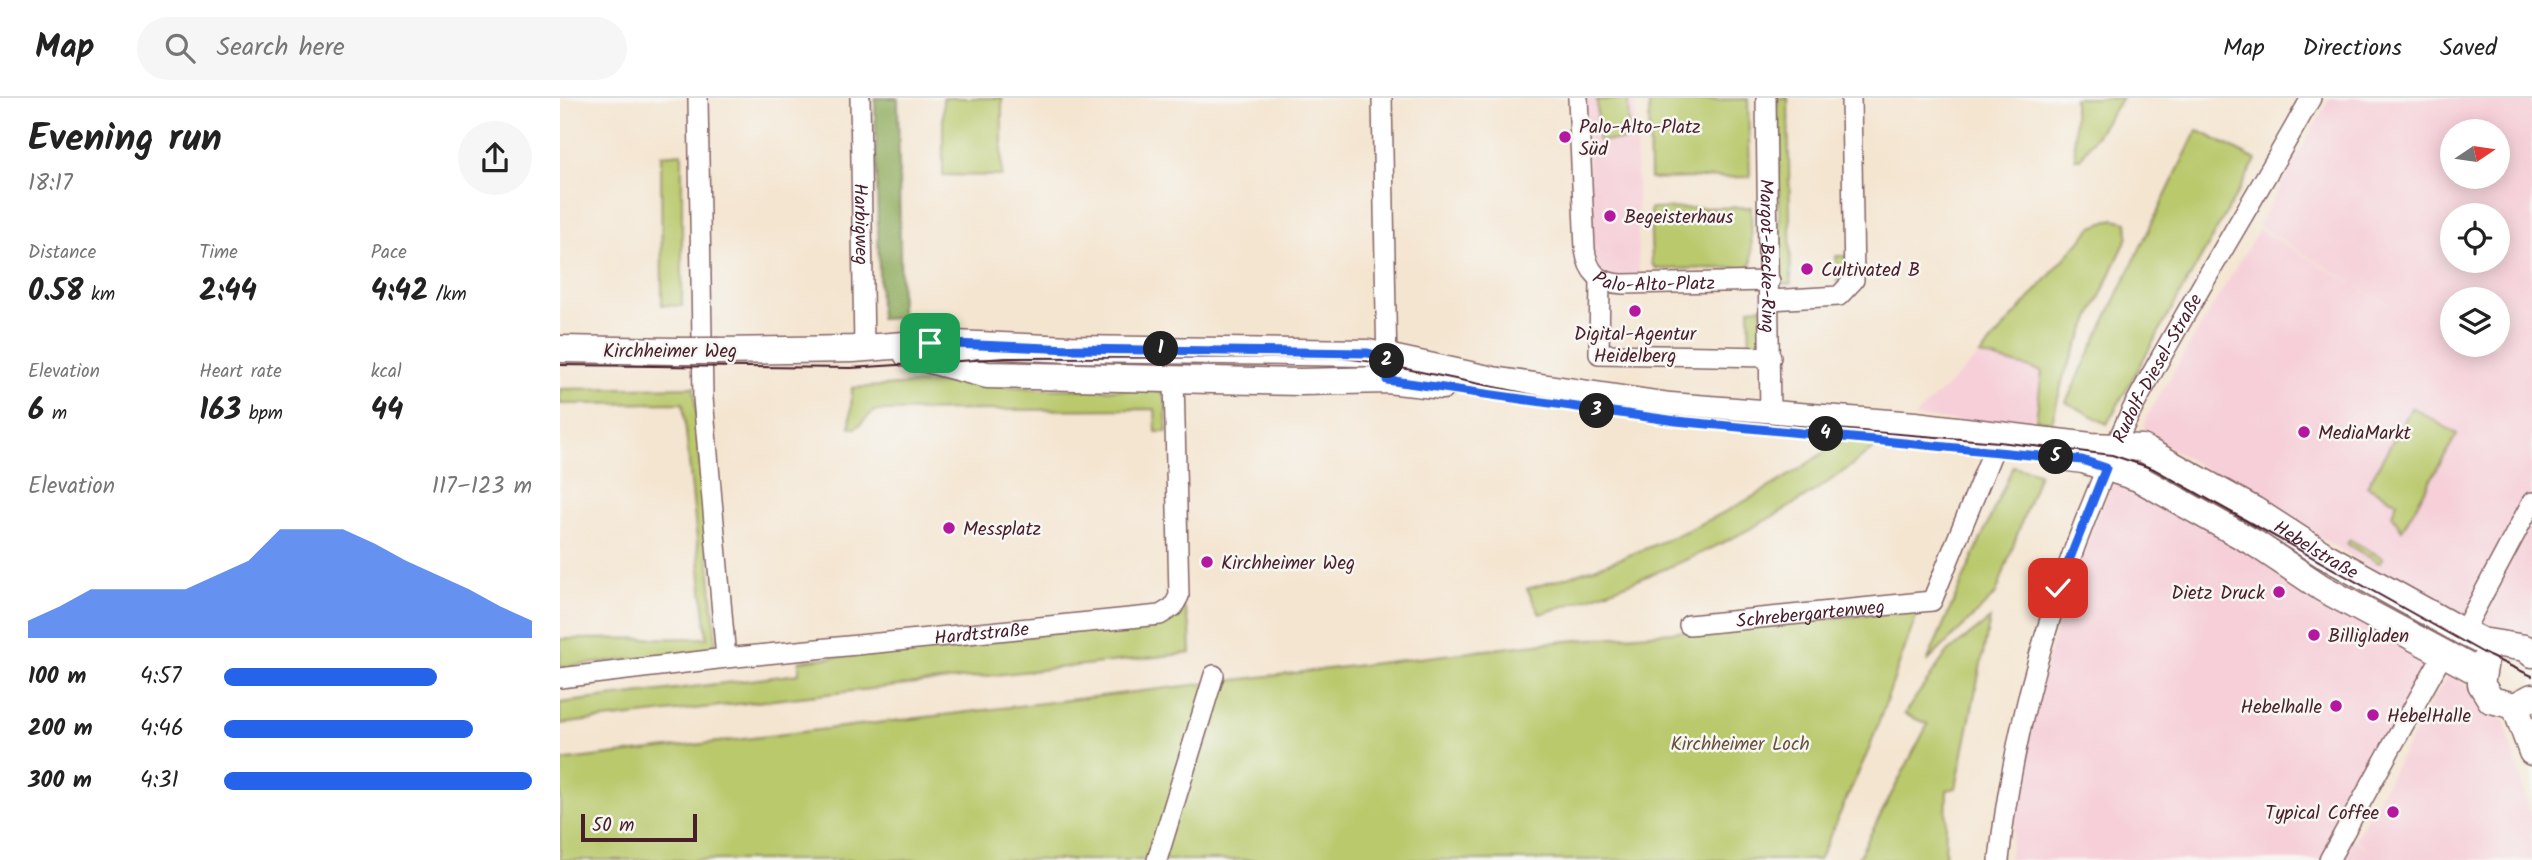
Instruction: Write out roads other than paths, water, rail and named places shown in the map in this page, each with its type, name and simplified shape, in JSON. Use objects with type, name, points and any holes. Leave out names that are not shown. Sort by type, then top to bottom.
[{"type":"street","points":[[698,98],[703,398],[726,658]]},
{"type":"street","name":"Harbigweg","points":[[860,98],[864,349]]},
{"type":"street","points":[[1382,98],[1387,369]]},
{"type":"street","name":"Palo-Alto-Platz","points":[[1578,98],[1585,249],[1590,270],[1606,283],[1839,296],[1854,280],[1851,98]]},
{"type":"street","name":"Margot-Becke-Ring","points":[[1766,98],[1770,414]]},
{"type":"street","name":"Rudolf-Diesel-Straße","points":[[1999,860],[2006,799],[2033,668],[2058,588],[2111,457],[2135,404],[2311,98]]},
{"type":"street","points":[[1600,278],[1600,354],[1771,357]]},
{"type":"street","name":"Kirchheimer Weg","points":[[560,349],[864,349],[930,343],[1071,349],[1337,351],[1387,369],[1676,421],[2082,460],[2111,457]]},
{"type":"street","name":"Kirchheimer Weg","points":[[864,349],[928,358],[987,375],[1174,379],[1387,369],[1493,380],[1670,406],[1770,414],[2111,457]]},
{"type":"street","name":"Hardtstraße","points":[[560,678],[726,658],[1160,614],[1173,607],[1179,596],[1174,379]]},
{"type":"street","name":"Hebelstraße","points":[[2111,457],[2142,448],[2254,510],[2284,532],[2463,632],[2481,641],[2525,650]]},
{"type":"street","name":"Schrebergartenweg","points":[[1689,625],[1932,601],[1993,451]]},
{"type":"street","name":"Hebelstraße","points":[[2111,457],[2138,478],[2256,544],[2322,588],[2480,673],[2489,656],[2525,650]]},
{"type":"street","points":[[2463,632],[2532,502]]},
{"type":"street","points":[[2329,860],[2443,654]]},
{"type":"street","points":[[2480,673],[2480,684],[2491,700],[2506,707],[2523,701],[2532,752]]},
{"type":"street","points":[[1157,860],[1214,675]]},
{"type":"tram line","points":[[560,365],[851,368],[1006,358],[1335,357],[1367,361],[1563,401],[1674,416],[1999,442],[2112,455],[2154,469],[2489,656],[2532,676]]},
{"type":"place","name":"Palo-Alto-Platz Süd","points":[[1565,137]]},
{"type":"place","name":"Begeisterhaus","points":[[1610,216]]},
{"type":"place","name":"Cultivated B","points":[[1807,269]]},
{"type":"place","name":"Digital-Agentur Heidelberg","points":[[1635,311]]},
{"type":"place","name":"MediaMarkt","points":[[2304,432]]},
{"type":"place","name":"Messplatz","points":[[949,528]]},
{"type":"place","name":"Kirchheimer Weg","points":[[1207,562]]},
{"type":"place","name":"Dietz Druck","points":[[2279,592]]},
{"type":"place","name":"Billigladen","points":[[2314,635]]},
{"type":"place","name":"Hebelhalle","points":[[2336,706]]},
{"type":"place","name":"HebelHalle","points":[[2373,715]]},
{"type":"place","name":"Typical Coffee","points":[[2393,812]]},
{"type":"park label","name":"Kirchheimer Loch","points":[[1740,743]]}]
